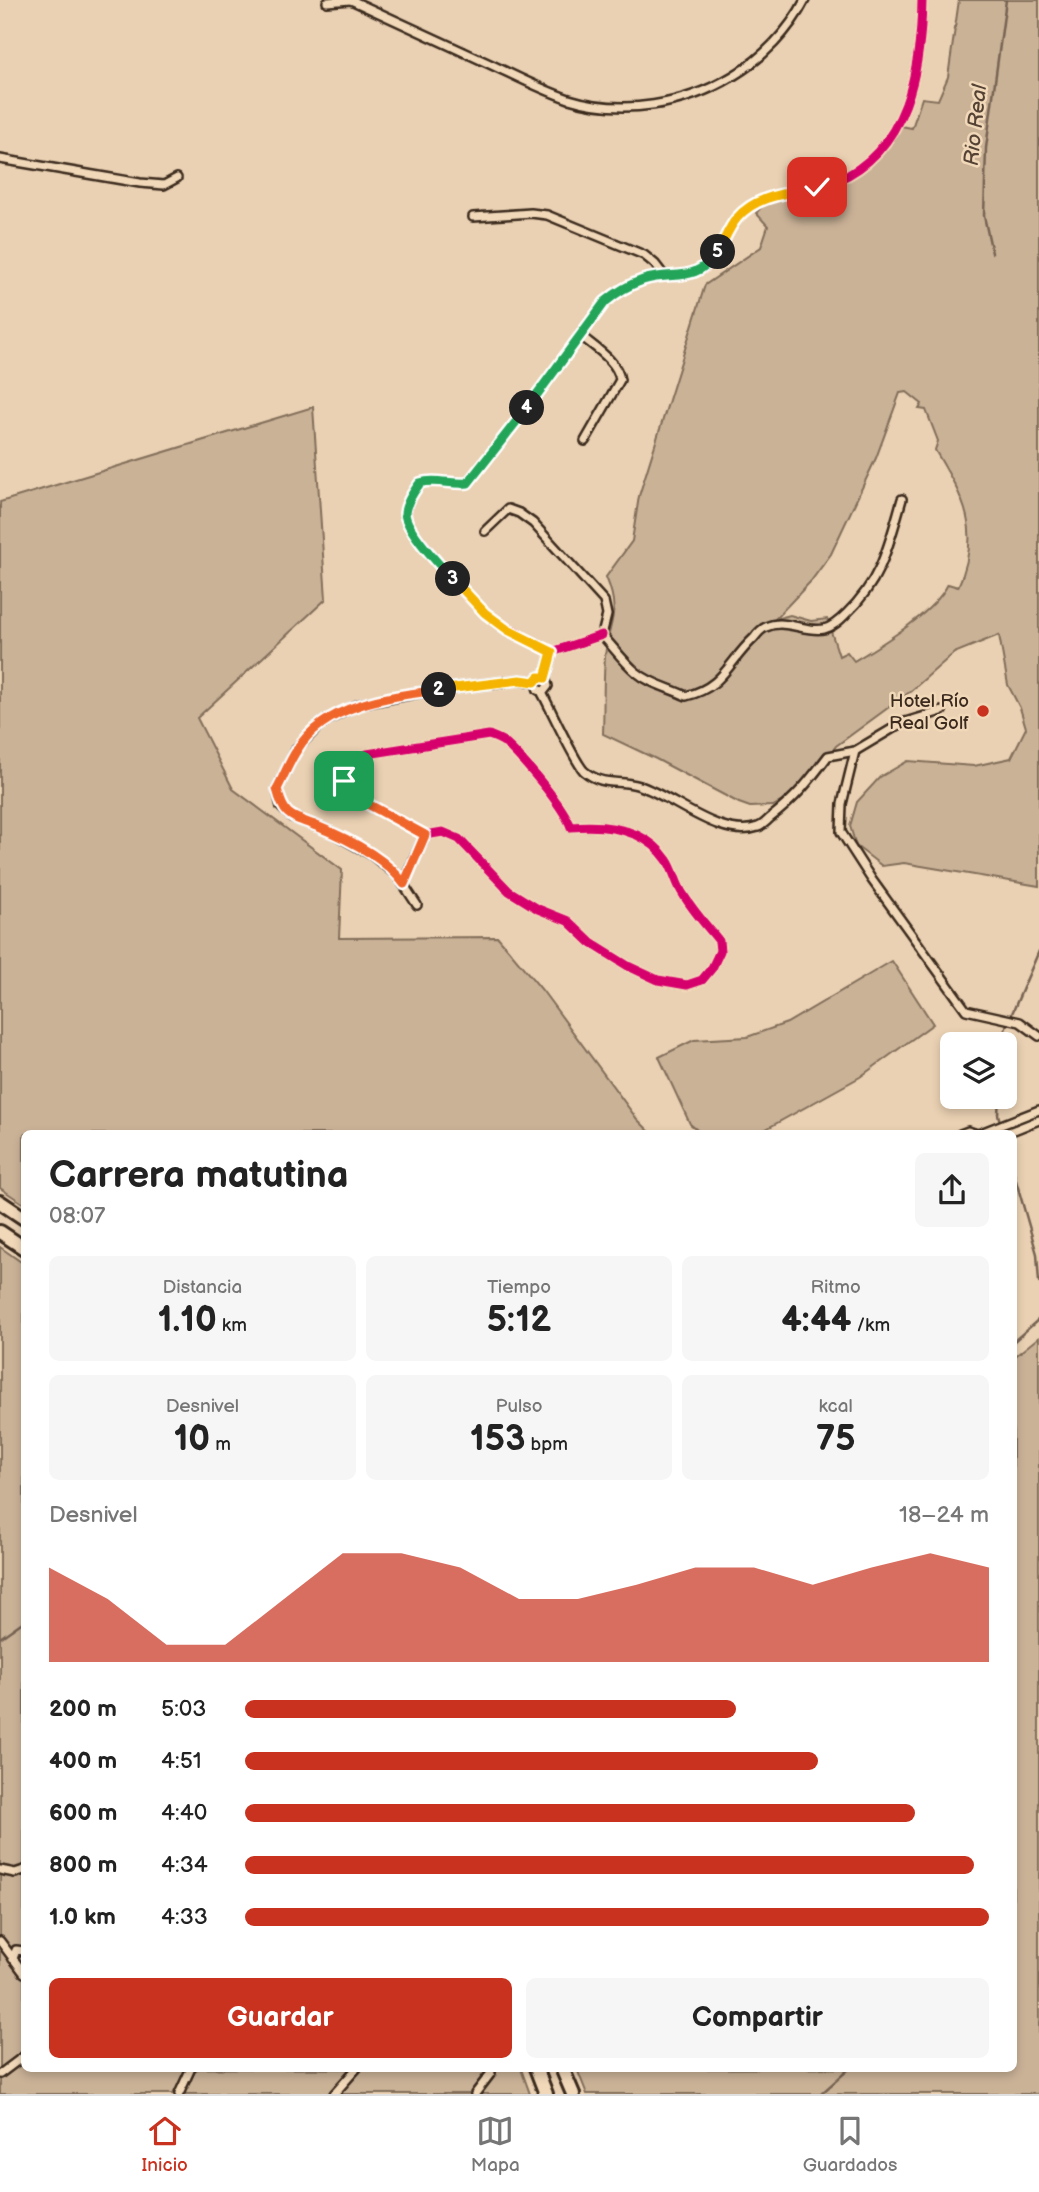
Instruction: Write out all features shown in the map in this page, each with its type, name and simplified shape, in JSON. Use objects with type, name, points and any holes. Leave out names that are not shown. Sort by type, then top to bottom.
[{"type":"highway","points":[[0,1202],[21,1216]]},
{"type":"highway","points":[[0,1232],[21,1246]]},
{"type":"highway","points":[[538,2072],[546,2094]]},
{"type":"highway","points":[[564,2072],[573,2094]]},
{"type":"street","points":[[327,2],[350,0],[569,99],[616,107],[689,98],[719,84],[753,64],[797,15],[805,0]]},
{"type":"street","points":[[603,635],[552,652],[508,630],[485,613],[446,572],[409,526],[405,512],[420,483],[428,480],[457,485],[468,483],[529,406],[605,302],[620,289],[645,279],[691,274],[706,267],[737,218],[766,198],[839,180],[856,170],[883,146],[900,119],[915,78],[921,39],[922,0]]},
{"type":"street","points":[[0,159],[140,183],[164,185],[177,178]]},
{"type":"street","points":[[473,217],[531,213],[547,215],[644,255],[666,277]]},
{"type":"street","points":[[580,335],[610,361],[619,373],[620,380],[584,441]]},
{"type":"street","points":[[603,635],[636,673],[686,696],[702,692],[724,675],[745,646],[764,627],[793,624],[811,629],[825,629],[837,622],[867,593],[885,556],[902,499]]},
{"type":"street","points":[[485,531],[508,509],[533,523],[604,601],[607,615],[603,635]]},
{"type":"street","points":[[541,691],[548,686],[545,678],[552,652]]},
{"type":"street","points":[[545,678],[539,677],[535,682],[536,688],[541,691],[582,769],[610,783],[638,785],[677,802],[707,820],[735,830],[759,827],[795,799],[828,756],[855,751],[902,723],[942,711]]},
{"type":"street","points":[[417,905],[398,876],[372,855],[329,831],[292,817],[281,807],[277,789],[298,748],[322,723],[357,705],[424,692],[520,680],[535,682]]},
{"type":"street","points":[[489,735],[502,741],[566,816],[571,827],[594,825],[622,830],[652,842],[669,862],[682,894],[719,941],[720,951],[712,968],[702,980],[687,985],[658,980],[628,966],[591,943],[568,921],[538,909],[509,891],[459,839],[443,832],[425,835],[366,803],[344,781],[351,763],[367,754],[489,735]]},
{"type":"street","points":[[855,751],[842,804],[841,832],[872,880],[966,1010],[1020,1023],[1039,1037]]},
{"type":"street","points":[[404,884],[425,835]]},
{"type":"street","points":[[986,1130],[1039,1110]]},
{"type":"street","points":[[1014,1130],[1039,1120]]},
{"type":"street","points":[[0,1870],[21,1871]]},
{"type":"street","points":[[0,1941],[21,1969]]},
{"type":"street","points":[[13,1959],[16,1950],[21,1951]]},
{"type":"street","points":[[0,2074],[21,2058]]},
{"type":"street","points":[[179,2094],[189,2072]]},
{"type":"street","points":[[334,2094],[353,2072]]},
{"type":"street","points":[[475,2094],[491,2072]]},
{"type":"shaded area","points":[[959,0],[1039,0],[1039,886],[904,863],[882,866],[856,846],[850,826],[857,802],[880,777],[908,761],[974,766],[1011,758],[1026,728],[1020,708],[1008,685],[999,635],[954,653],[911,691],[836,746],[822,765],[773,806],[750,807],[739,803],[603,734],[605,657],[614,610],[606,577],[632,541],[639,496],[705,285],[761,247],[768,226],[756,213],[766,202],[845,184],[894,140],[901,126],[912,128],[922,98],[938,100],[948,77]],"holes":[[[907,392],[922,404],[919,409],[926,410],[938,441],[935,450],[962,500],[967,516],[969,549],[965,567],[958,587],[948,584],[919,617],[854,661],[847,652],[839,656],[827,619],[811,621],[790,615],[775,619],[811,581],[831,554],[876,458],[900,393]]]},
{"type":"shaded area","points":[[313,407],[326,599],[197,718],[233,789],[342,870],[339,938],[498,937],[542,990],[637,1119],[648,1130],[21,1130],[21,1202],[0,1188],[0,502]]},
{"type":"shaded area","points":[[892,961],[933,1024],[860,1077],[764,1130],[697,1130],[690,1124],[659,1057],[694,1040],[747,1037],[787,1023]]},
{"type":"shaded area","points":[[0,1247],[21,1262],[21,2072],[522,2072],[530,2094],[0,2094]]},
{"type":"shaded area","points":[[1039,1337],[1039,2094],[587,2094],[578,2072],[1017,2072],[1017,1355]]},
{"type":"waterway","name":"Rio Real","points":[[992,253],[984,216],[986,148],[1006,0]]},
{"type":"waterway","name":"Rio Real","points":[[1004,1032],[1039,951]]},
{"type":"waterway","name":"Rio Real","points":[[998,1109],[1002,1130]]},
{"type":"waterway","name":"Rio Real","points":[[1017,1184],[1037,1254],[1039,1282]]},
{"type":"waterway","name":"Rio Real","points":[[1017,1338],[1039,1319]]},
{"type":"waterway","points":[[0,1638],[21,1623]]},
{"type":"waterway","name":"Rio Real","points":[[821,2094],[846,2072]]},
{"type":"cycle path","points":[[602,635],[552,652],[495,620],[462,591],[411,529],[407,521],[407,509],[413,491],[425,482],[468,483],[529,406],[605,302],[614,294],[646,279],[682,275],[703,269],[718,254],[735,221],[755,204],[774,195],[836,181],[860,167],[880,150],[906,105],[918,53],[922,0]]},
{"type":"cycle path","points":[[489,735],[504,742],[531,770],[551,794],[571,827],[624,831],[648,841],[658,850],[669,864],[687,900],[719,941],[720,951],[712,968],[702,980],[687,985],[658,980],[628,966],[591,943],[568,921],[538,909],[509,891],[459,839],[443,832],[425,835],[366,802],[344,781],[351,763],[367,754],[489,735]]},
{"type":"place","name":"Hotel Río Real Golf","points":[[983,711]]},
{"type":"route","points":[[344,781],[366,803],[425,835],[404,884],[372,855],[329,831],[292,817],[281,807],[277,789],[298,748],[322,723],[357,705],[424,692],[520,680],[535,682],[539,677],[545,678],[550,664],[552,652],[508,630],[485,613],[446,572],[409,526],[405,512],[420,483],[428,480],[457,485],[468,483],[529,406],[605,302],[620,289],[645,279],[691,274],[706,267],[737,218],[755,205],[766,198],[817,187]]}]
